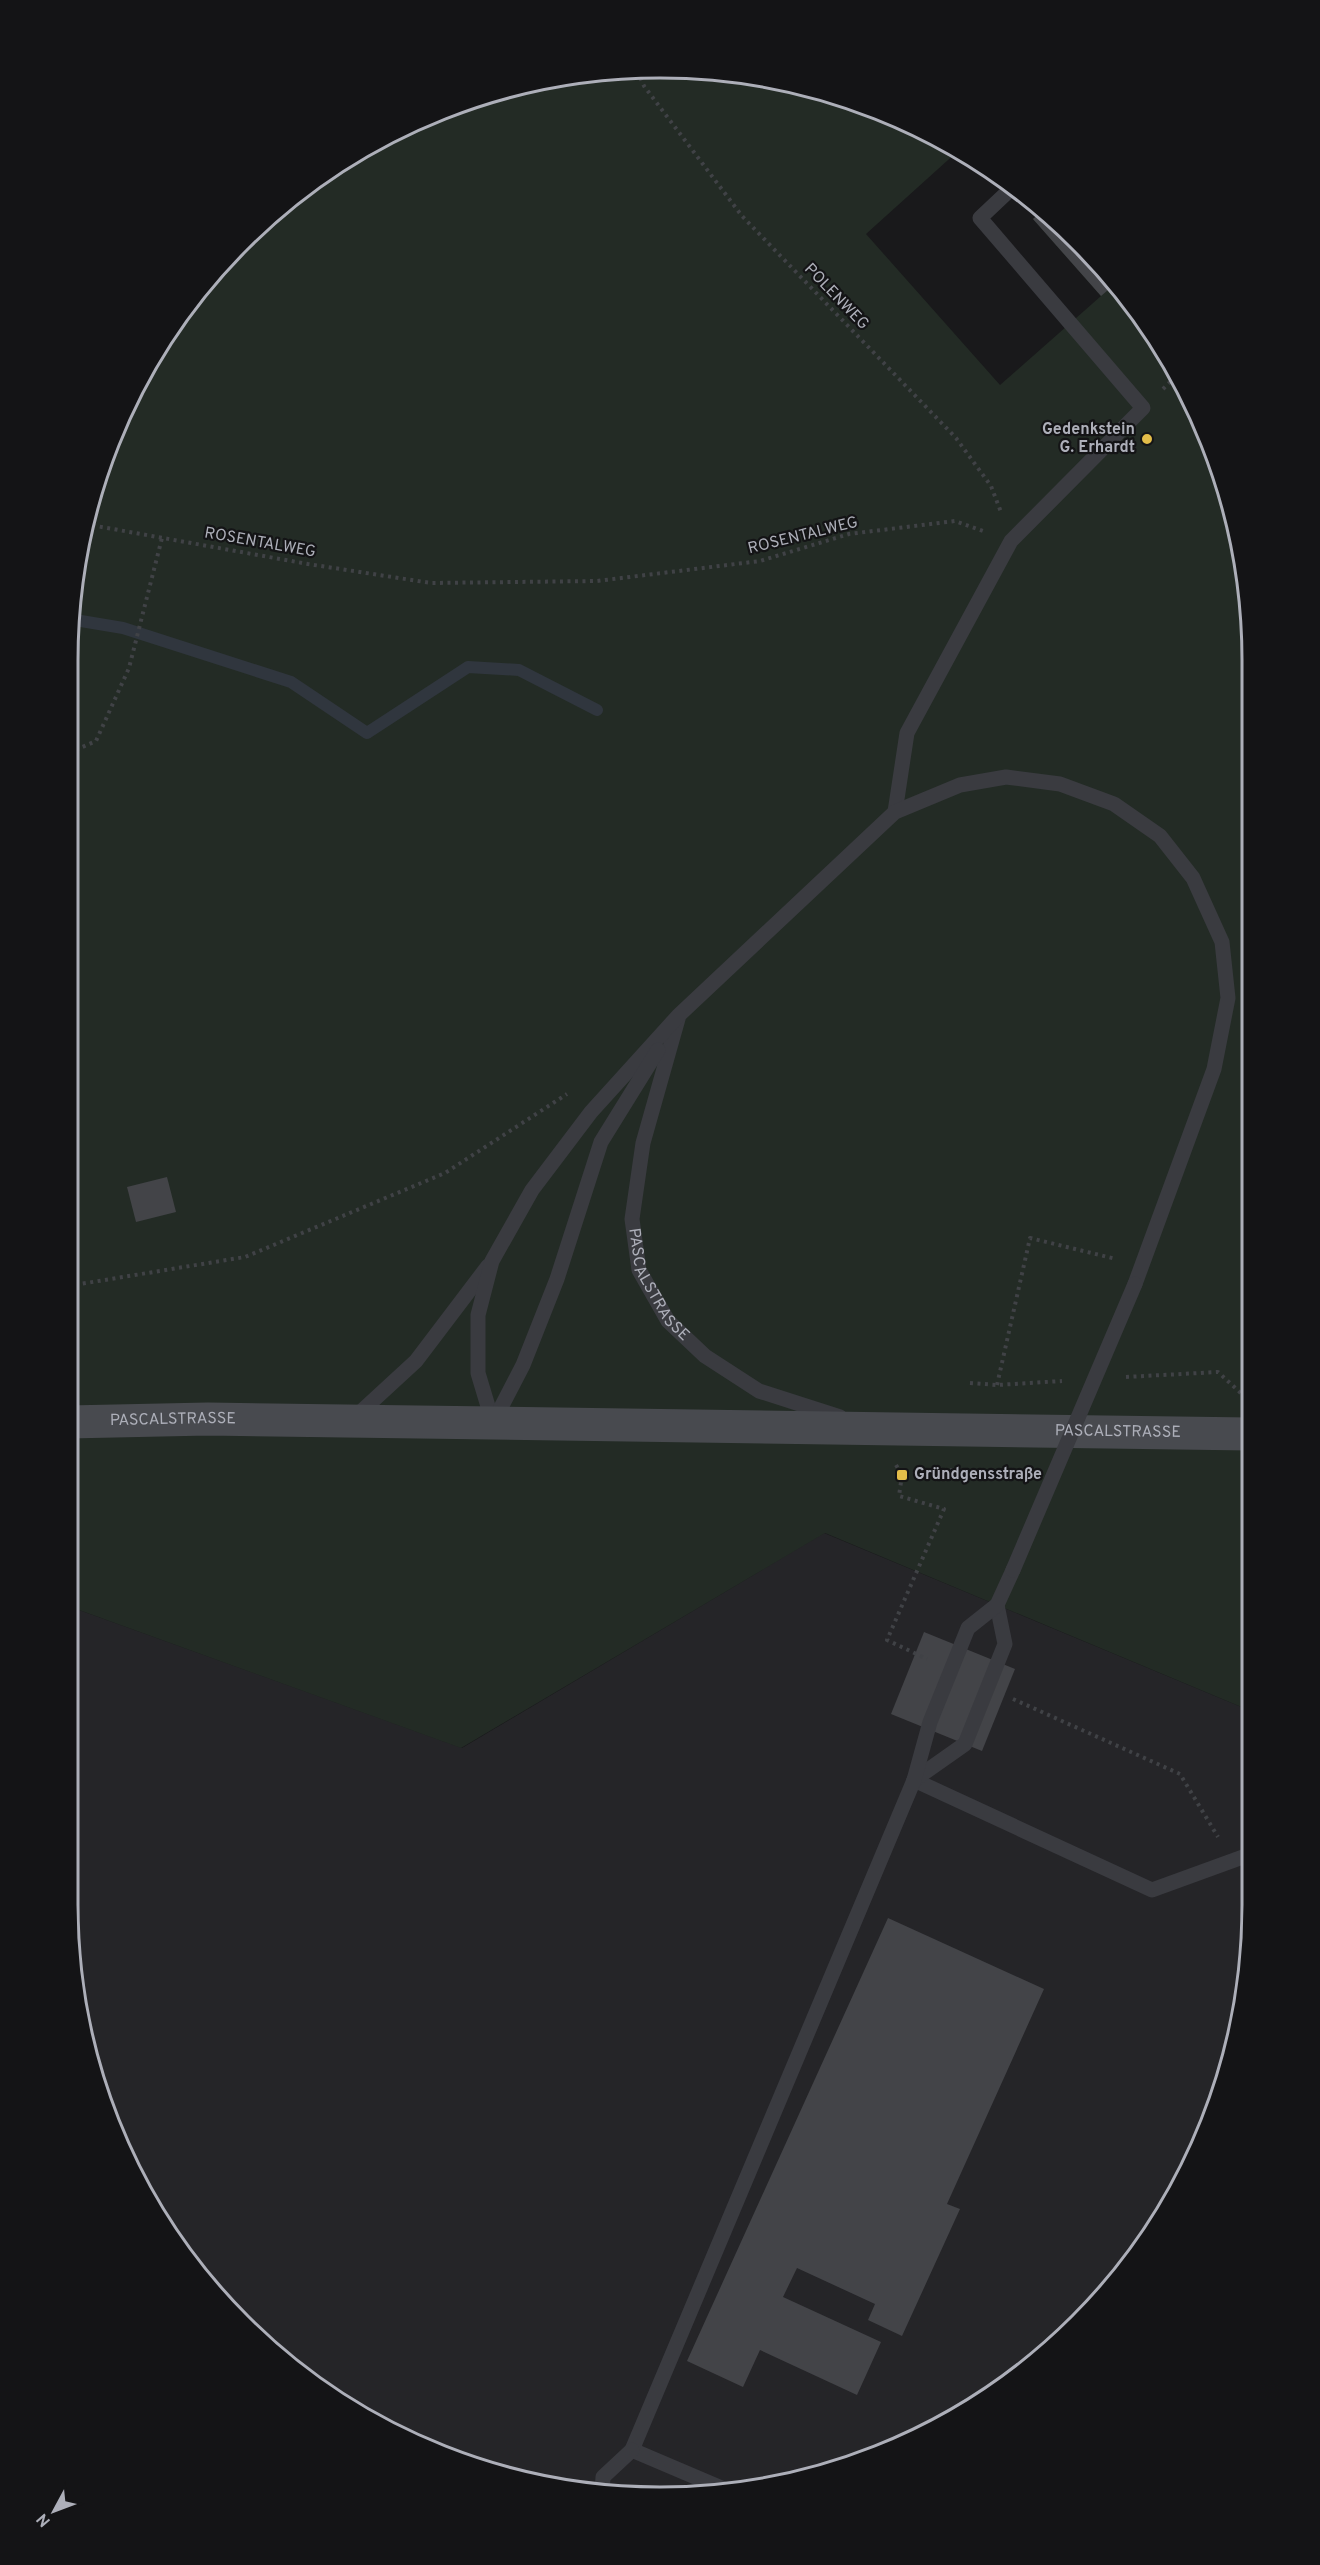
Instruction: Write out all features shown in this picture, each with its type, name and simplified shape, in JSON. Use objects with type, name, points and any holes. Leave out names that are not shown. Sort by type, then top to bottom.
[{"type":"street","name":"PASCALSTRASSE","points":[[78,1422],[208,1419],[1242,1434]]},
{"type":"lane","points":[[895,812],[907,733],[1011,541],[1143,408],[980,218],[1007,193]]},
{"type":"lane","points":[[351,1421],[416,1361],[492,1261],[532,1190],[578,1130],[678,1016],[895,812],[960,785],[1006,777],[1060,784],[1114,804],[1160,836],[1193,878],[1222,942],[1228,998],[1214,1069],[1143,1265],[998,1605],[968,1628],[930,1722],[914,1780],[632,2450],[603,2478],[603,2484]]},
{"type":"lane","points":[[494,1423],[524,1365],[557,1279],[601,1142],[678,1016]]},
{"type":"lane","name":"PASCALSTRASSE","points":[[678,1016],[643,1143],[632,1219],[639,1270],[668,1320],[705,1356],[759,1391],[878,1430]]},
{"type":"lane","points":[[492,1261],[478,1315],[478,1373],[494,1423]]},
{"type":"lane","points":[[914,1780],[965,1744],[1005,1644],[998,1605]]},
{"type":"lane","points":[[914,1780],[1152,1890],[1242,1857]]},
{"type":"lane","points":[[632,2450],[713,2484]]},
{"type":"path","name":"POLENWEG","points":[[641,79],[742,216],[956,438],[991,486],[1011,541]]},
{"type":"path","name":"ROSENTALWEG","points":[[94,526],[431,583],[597,581],[760,561],[849,534],[955,521],[1011,541]]},
{"type":"path","points":[[78,749],[96,741],[129,668],[162,538]]},
{"type":"path","points":[[78,1284],[245,1257],[445,1173],[570,1092]]},
{"type":"path","points":[[997,1385],[1030,1238],[1143,1265]]},
{"type":"path","points":[[902,1475],[899,1496],[944,1509],[887,1640],[952,1671]]},
{"type":"path","points":[[988,1689],[1180,1774],[1232,1861]]},
{"type":"shaded area","points":[[660,78],[698,79],[774,89],[811,98],[883,122],[952,157],[866,234],[1000,385],[1101,296],[1033,219],[1036,216],[1072,248],[1122,306],[1164,369],[1198,437],[1222,509],[1237,584],[1242,660],[1242,1707],[825,1533],[461,1748],[78,1610],[78,660],[79,622],[89,546],[98,509],[122,437],[156,369],[176,337],[222,276],[248,248],[276,222],[337,176],[369,156],[437,122],[509,98],[546,89],[622,79]]},
{"type":"shaded area","points":[[824,1533],[1242,1707],[1241,1943],[1231,2019],[1222,2056],[1198,2128],[1164,2196],[1122,2259],[1098,2289],[1044,2343],[1014,2367],[951,2409],[917,2427],[883,2443],[811,2467],[774,2476],[698,2486],[622,2486],[584,2482],[546,2476],[473,2456],[437,2443],[369,2409],[306,2367],[276,2343],[222,2289],[176,2228],[156,2196],[122,2128],[98,2056],[89,2019],[79,1943],[78,1610],[462,1748]]},
{"type":"building","points":[[1036,216],[1072,248],[1109,289],[1101,296],[1033,219]]},
{"type":"building","points":[[167,1177],[176,1212],[136,1222],[127,1187]]},
{"type":"building","points":[[924,1632],[1015,1669],[982,1751],[891,1714]]},
{"type":"building","points":[[888,1918],[1044,1989],[947,2204],[960,2209],[902,2336],[868,2320],[875,2304],[797,2268],[783,2297],[881,2342],[857,2395],[760,2350],[743,2387],[687,2361]]},
{"type":"waterway","points":[[79,621],[123,628],[291,682],[367,733],[468,667],[519,670],[597,710]]},
{"type":"place","name":"Gedenkstein G. Erhardt","points":[[1147,439]]},
{"type":"place","name":"Gründgensstraße","points":[[902,1475]]}]
